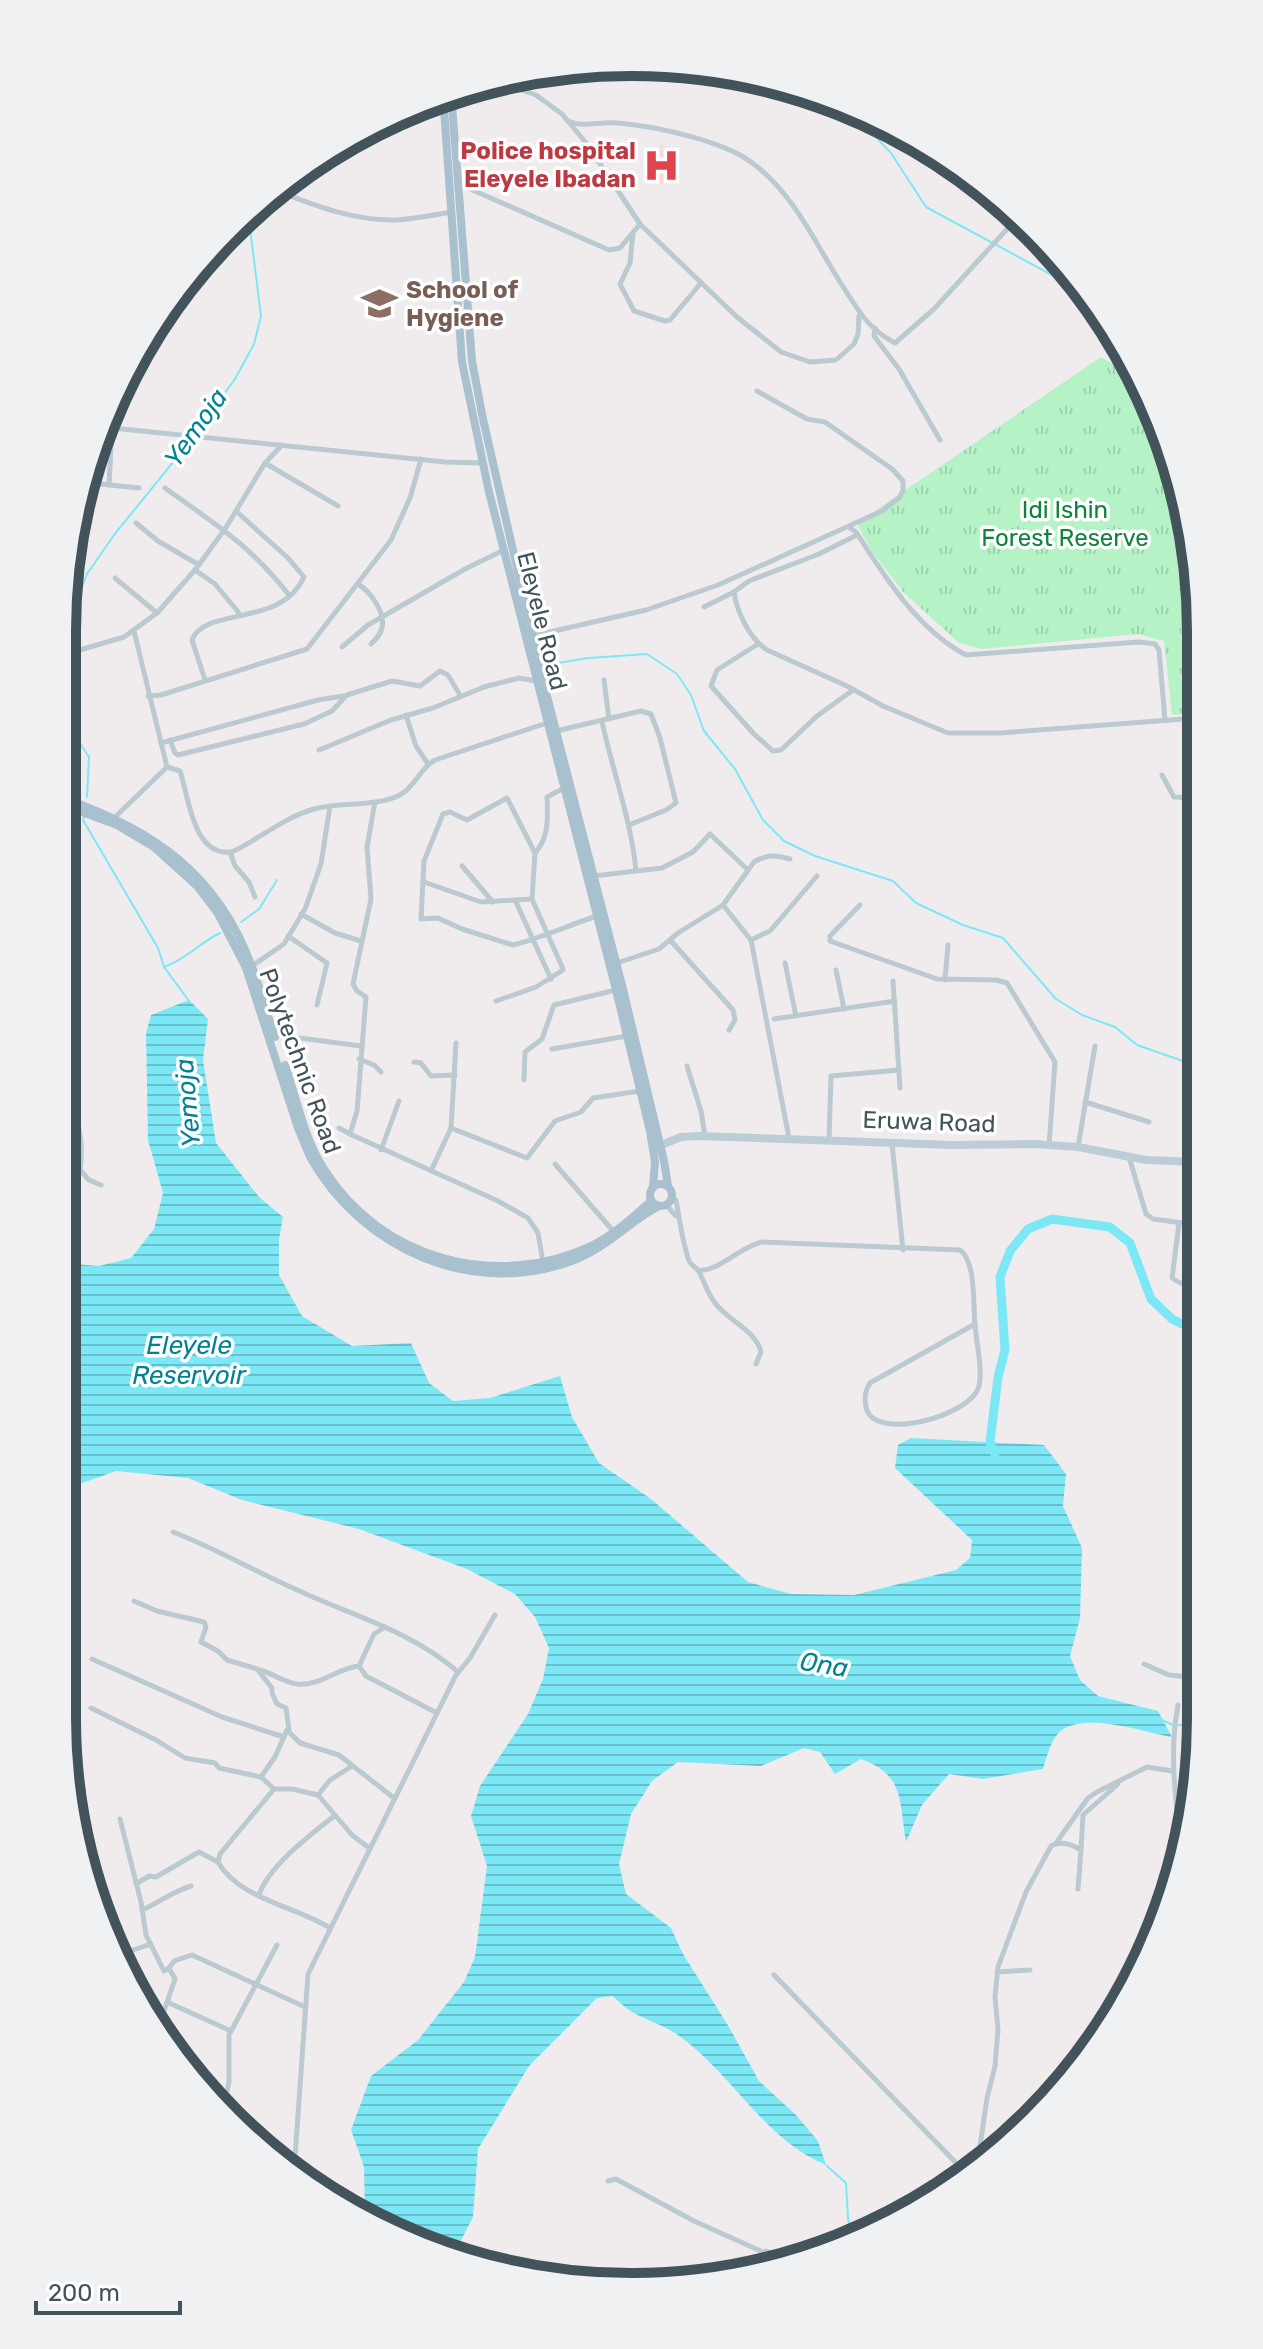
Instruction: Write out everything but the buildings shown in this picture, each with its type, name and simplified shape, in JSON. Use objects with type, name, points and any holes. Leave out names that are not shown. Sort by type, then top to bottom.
[{"type":"main road","name":"Eleyele Road","points":[[452,105],[472,361],[547,723],[627,1036],[636,1060]]},
{"type":"main road","name":"Eleyele Road","points":[[444,108],[462,362],[504,550],[530,641]]},
{"type":"main road","points":[[462,362],[472,361]]},
{"type":"main road","name":"Eleyele Road","points":[[537,676],[556,731],[617,963],[656,1148]]},
{"type":"main road","name":"Polytechnic Road","points":[[76,804],[112,820],[167,857],[197,886],[217,912],[246,968],[310,1157],[341,1202],[378,1235],[408,1252],[449,1267],[481,1272],[527,1272],[567,1262],[598,1249],[657,1204]]},
{"type":"main road","name":"Polytechnic Road","points":[[76,809],[134,827],[171,852],[201,881],[234,928],[252,966],[316,1155],[333,1182],[358,1210],[400,1241],[450,1261],[504,1267],[543,1262],[571,1254],[614,1232],[657,1204]]},
{"type":"main road","name":"Eleyele Road","points":[[641,1080],[640,1091],[656,1148]]},
{"type":"main road","name":"Eruwa Road","points":[[656,1148],[681,1137],[829,1139],[1078,1147],[1129,1157],[1184,1162]]},
{"type":"main road","points":[[656,1148],[672,1192],[671,1200],[657,1204],[650,1193],[656,1148]]},
{"type":"main road","points":[[653,1187],[659,1184],[668,1186]]},
{"type":"street","points":[[517,88],[536,95],[568,121],[640,224],[701,283],[781,352],[801,361],[826,363],[843,356],[858,334],[859,315]]},
{"type":"street","points":[[568,121],[581,125],[611,122],[641,126],[722,146],[739,154],[771,178],[787,198],[859,315],[892,342],[898,342],[934,309],[1010,226]]},
{"type":"street","points":[[459,184],[609,250],[620,248],[640,224]]},
{"type":"street","points":[[288,195],[360,217],[396,220],[452,212]]},
{"type":"street","points":[[633,233],[630,263],[620,284],[634,311],[670,320],[701,283]]},
{"type":"street","points":[[875,328],[877,340],[899,369],[940,440]]},
{"type":"street","points":[[530,641],[665,605],[841,530],[897,501],[903,493],[903,481],[892,469],[825,422],[807,419],[757,391]]},
{"type":"street","points":[[115,427],[483,463]]},
{"type":"street","points":[[109,485],[112,436]]},
{"type":"street","points":[[76,651],[124,637],[157,613],[197,568],[265,463],[282,444]]},
{"type":"street","points":[[148,696],[161,695],[307,649],[391,540],[410,498],[421,459]]},
{"type":"street","points":[[265,463],[338,506]]},
{"type":"street","points":[[96,484],[139,488]]},
{"type":"street","points":[[165,488],[225,529],[266,566],[289,595]]},
{"type":"street","points":[[205,680],[193,636],[205,627],[239,613],[251,615],[279,605],[304,577],[288,558],[236,511]]},
{"type":"street","points":[[136,523],[197,568],[239,613]]},
{"type":"street","points":[[841,530],[849,527],[895,592],[934,631],[966,655],[1139,642],[1155,644],[1160,654],[1165,720]]},
{"type":"street","points":[[704,607],[758,577],[819,554],[857,535]]},
{"type":"street","points":[[342,647],[356,633],[465,569],[504,550]]},
{"type":"street","points":[[115,578],[157,613]]},
{"type":"street","points":[[358,584],[372,596],[383,619],[381,631],[371,644]]},
{"type":"street","points":[[734,592],[738,607],[758,644],[899,713],[948,733],[1000,733],[1187,719]]},
{"type":"street","points":[[134,631],[167,767]]},
{"type":"street","points":[[758,644],[720,667],[711,686],[773,751],[781,750],[817,716],[854,690]]},
{"type":"street","points":[[161,743],[392,681],[420,686],[440,671],[448,675],[460,695]]},
{"type":"street","points":[[319,750],[460,695],[537,676]]},
{"type":"street","points":[[604,680],[606,720],[636,871]]},
{"type":"street","points":[[170,740],[178,755],[287,729],[324,715],[339,705],[344,696]]},
{"type":"street","points":[[556,731],[641,711],[651,714],[676,800],[666,810],[629,825]]},
{"type":"street","points":[[406,715],[416,746],[428,764]]},
{"type":"street","points":[[167,767],[180,771],[192,817],[206,844],[220,852],[230,852],[311,810],[375,802],[403,793],[428,764],[460,750],[547,723]]},
{"type":"street","points":[[112,820],[167,767]]},
{"type":"street","points":[[1162,775],[1174,797],[1187,798]]},
{"type":"street","points":[[535,853],[544,843],[547,797],[564,788]]},
{"type":"street","points":[[496,1001],[551,979],[563,969],[546,933],[532,899],[535,853],[507,798],[467,820],[445,813],[426,857],[421,919],[438,918],[513,945],[546,933],[597,916]]},
{"type":"street","points":[[350,1134],[357,1111],[366,997],[353,984],[371,899],[367,847],[375,802]]},
{"type":"street","points":[[252,966],[274,952],[301,914],[320,868],[330,806]]},
{"type":"street","points":[[593,876],[675,863],[693,852],[710,834],[748,870]]},
{"type":"street","points":[[230,852],[235,866],[249,882],[255,897]]},
{"type":"street","points":[[617,963],[659,949],[678,933],[723,905],[754,862],[765,856],[790,859]]},
{"type":"street","points":[[462,866],[494,903]]},
{"type":"street","points":[[751,940],[770,931],[817,876]]},
{"type":"street","points":[[424,882],[470,899],[494,903],[532,899]]},
{"type":"street","points":[[515,900],[551,979]]},
{"type":"street","points":[[723,905],[751,940],[789,1138]]},
{"type":"street","points":[[860,905],[830,936],[830,941],[921,975],[944,980],[1005,982],[1055,1062],[1049,1146]]},
{"type":"street","points":[[301,914],[335,933],[361,941]]},
{"type":"street","points":[[288,936],[327,963],[317,1005]]},
{"type":"street","points":[[671,941],[733,1010],[735,1020],[729,1030]]},
{"type":"street","points":[[944,980],[948,945]]},
{"type":"street","points":[[785,963],[796,1016]]},
{"type":"street","points":[[836,970],[844,1009]]},
{"type":"street","points":[[893,981],[900,1088]]},
{"type":"street","points":[[524,1080],[525,1052],[542,1039],[555,1003],[616,990]]},
{"type":"street","points":[[774,1019],[895,1001]]},
{"type":"street","points":[[552,1049],[627,1036]]},
{"type":"street","points":[[292,1037],[361,1046]]},
{"type":"street","points":[[431,1171],[451,1128],[456,1043]]},
{"type":"street","points":[[1078,1147],[1095,1046]]},
{"type":"street","points":[[359,1059],[374,1065],[381,1072]]},
{"type":"street","points":[[414,1062],[421,1063],[431,1076],[455,1075]]},
{"type":"street","points":[[687,1066],[705,1136]]},
{"type":"street","points":[[829,1139],[831,1076],[899,1070]]},
{"type":"street","points":[[451,1128],[527,1158],[555,1121],[581,1112],[591,1099],[640,1091]]},
{"type":"street","points":[[381,1150],[399,1101]]},
{"type":"street","points":[[1085,1102],[1149,1122]]},
{"type":"street","points":[[76,1121],[82,1141],[80,1170],[89,1180],[101,1185]]},
{"type":"street","points":[[339,1128],[528,1218],[538,1233],[543,1262]]},
{"type":"street","points":[[892,1141],[903,1250]]},
{"type":"street","points":[[1184,1162],[1187,1154]]},
{"type":"street","points":[[1129,1157],[1146,1214],[1153,1219],[1187,1224]]},
{"type":"street","points":[[555,1164],[614,1232]]},
{"type":"street","points":[[671,1200],[676,1200],[677,1217],[690,1264],[698,1270],[713,1301],[726,1317],[757,1341],[761,1352],[756,1364]]},
{"type":"street","points":[[657,1204],[667,1206],[677,1217]]},
{"type":"street","points":[[1179,1223],[1172,1278],[1175,1282],[1187,1284]]},
{"type":"street","points":[[698,1270],[708,1271],[746,1247],[762,1242],[960,1250],[965,1253],[970,1264],[975,1324],[979,1387],[969,1400],[939,1417],[895,1425],[878,1423],[872,1419],[865,1405],[865,1394],[870,1383],[975,1324]]},
{"type":"street","points":[[173,1532],[296,1590],[385,1627],[427,1649],[458,1672]]},
{"type":"street","points":[[1185,1597],[1187,1579]]},
{"type":"street","points":[[134,1601],[157,1611],[199,1619],[206,1625],[201,1642],[227,1660],[292,1684],[308,1685],[329,1674],[359,1666],[374,1634],[385,1627]]},
{"type":"street","points":[[295,2159],[308,1974],[458,1672],[470,1658],[495,1615]]},
{"type":"street","points":[[92,1659],[222,1717],[284,1737]]},
{"type":"street","points":[[1144,1664],[1169,1675],[1187,1677]]},
{"type":"street","points":[[359,1666],[366,1676],[437,1713]]},
{"type":"street","points":[[257,1669],[272,1688],[277,1704],[286,1708],[289,1731],[300,1743],[339,1755],[394,1798]]},
{"type":"street","points":[[1177,1818],[1172,1737],[1178,1705]]},
{"type":"street","points":[[91,1708],[185,1758],[204,1760],[215,1763],[219,1768],[261,1777],[274,1789],[292,1789],[318,1795],[334,1816],[369,1848]]},
{"type":"street","points":[[261,1777],[289,1731]]},
{"type":"street","points":[[318,1795],[330,1780],[352,1766]]},
{"type":"street","points":[[1078,1889],[1083,1815],[1131,1773],[1147,1767],[1172,1771]]},
{"type":"street","points":[[1056,1844],[1088,1798],[1120,1781]]},
{"type":"street","points":[[218,1862],[220,1854],[274,1789]]},
{"type":"street","points":[[259,1895],[275,1868],[334,1816]]},
{"type":"street","points":[[120,1819],[146,1935],[164,1971],[174,1961],[192,1955],[305,2007]]},
{"type":"street","points":[[980,2150],[995,2066],[997,1972],[1026,1892],[1051,1846],[1068,1844],[1081,1850]]},
{"type":"street","points":[[136,1884],[149,1876],[156,1877],[199,1852],[218,1862],[230,1879],[259,1895],[307,1914],[330,1928]]},
{"type":"street","points":[[142,1910],[158,1904],[177,1890],[191,1886]]},
{"type":"street","points":[[128,1952],[151,1944]]},
{"type":"street","points":[[226,2096],[229,2082],[227,2050],[231,2031],[277,1945]]},
{"type":"street","points":[[163,2015],[175,1979],[169,1968]]},
{"type":"street","points":[[997,1972],[1030,1970]]},
{"type":"street","points":[[774,1975],[959,2166]]},
{"type":"street","points":[[167,2002],[231,2031]]},
{"type":"street","points":[[981,2146],[986,2145]]},
{"type":"street","points":[[608,2181],[616,2179],[694,2221],[774,2254]]},
{"type":"street","points":[[759,2258],[763,2252]]},
{"type":"shaded area","name":"Police hospital Eleyele Ibadan","points":[[661,144],[680,156],[662,185],[643,174]]},
{"type":"green space","name":"Idi Ishin Forest Reserve","points":[[1101,357],[1121,368],[1130,386],[1158,453],[1168,488],[1186,595],[1187,714],[1172,715],[1164,641],[1138,634],[982,649],[959,643],[903,592],[871,550],[857,523]]},
{"type":"water","name":"Eleyele Reservoir","points":[[189,1000],[208,1019],[203,1060],[216,1143],[259,1197],[283,1217],[279,1239],[279,1275],[302,1316],[352,1346],[411,1343],[429,1383],[453,1401],[490,1398],[560,1376],[572,1417],[599,1463],[651,1499],[748,1582],[791,1594],[854,1595],[956,1570],[970,1558],[972,1540],[895,1468],[898,1445],[911,1438],[1044,1445],[1066,1474],[1063,1506],[1082,1548],[1080,1618],[1070,1656],[1080,1680],[1098,1696],[1158,1711],[1172,1737],[1100,1723],[1073,1725],[1055,1738],[1043,1769],[983,1779],[949,1774],[922,1805],[906,1842],[897,1791],[886,1773],[861,1759],[835,1774],[820,1752],[804,1748],[761,1766],[678,1762],[652,1781],[631,1814],[619,1864],[626,1894],[671,1928],[683,1954],[759,2081],[796,2115],[818,2141],[826,2165],[784,2139],[695,2049],[670,2030],[630,2010],[612,1996],[597,1998],[529,2066],[478,2149],[473,2217],[458,2246],[419,2231],[365,2205],[364,2167],[351,2130],[371,2076],[418,2040],[464,1982],[475,1957],[487,1866],[471,1816],[480,1786],[528,1714],[543,1679],[549,1648],[535,1617],[515,1594],[467,1569],[359,1529],[242,1500],[188,1478],[116,1471],[76,1485],[76,1264],[99,1266],[131,1258],[154,1229],[163,1193],[148,1140],[146,1033],[151,1015]]},
{"type":"waterway","points":[[868,129],[891,153],[926,207],[1061,280]]},
{"type":"waterway","name":"Yemoja","points":[[77,599],[87,574],[114,535],[187,445],[235,379],[254,344],[261,316],[250,228]]},
{"type":"waterway","points":[[546,665],[588,658],[647,654],[677,674],[691,695],[704,731],[735,769],[763,820],[784,841],[815,856],[893,881],[916,903],[963,925],[1003,938],[1056,999],[1082,1015],[1115,1027],[1137,1045],[1183,1061],[1187,1066]]},
{"type":"waterway","name":"Yemoja","points":[[76,737],[89,757],[87,797]]},
{"type":"waterway","name":"Yemoja","points":[[84,817],[158,948],[164,967],[189,1001]]},
{"type":"waterway","points":[[241,922],[259,909],[277,880]]},
{"type":"waterway","points":[[164,967],[220,933]]},
{"type":"waterway","name":"Ona","points":[[995,1454],[990,1442],[998,1377],[1005,1350],[1000,1277],[1010,1251],[1028,1229],[1052,1219],[1110,1227],[1130,1243],[1151,1299],[1172,1319],[1187,1326]]},
{"type":"waterway","points":[[1162,1720],[1173,1725],[1187,1725]]},
{"type":"waterway","points":[[827,2166],[846,2183],[850,2228]]},
{"type":"place","name":"Police hospital Eleyele Ibadan","points":[[662,165]]},
{"type":"place","name":"School of Hygiene","points":[[380,304]]}]
